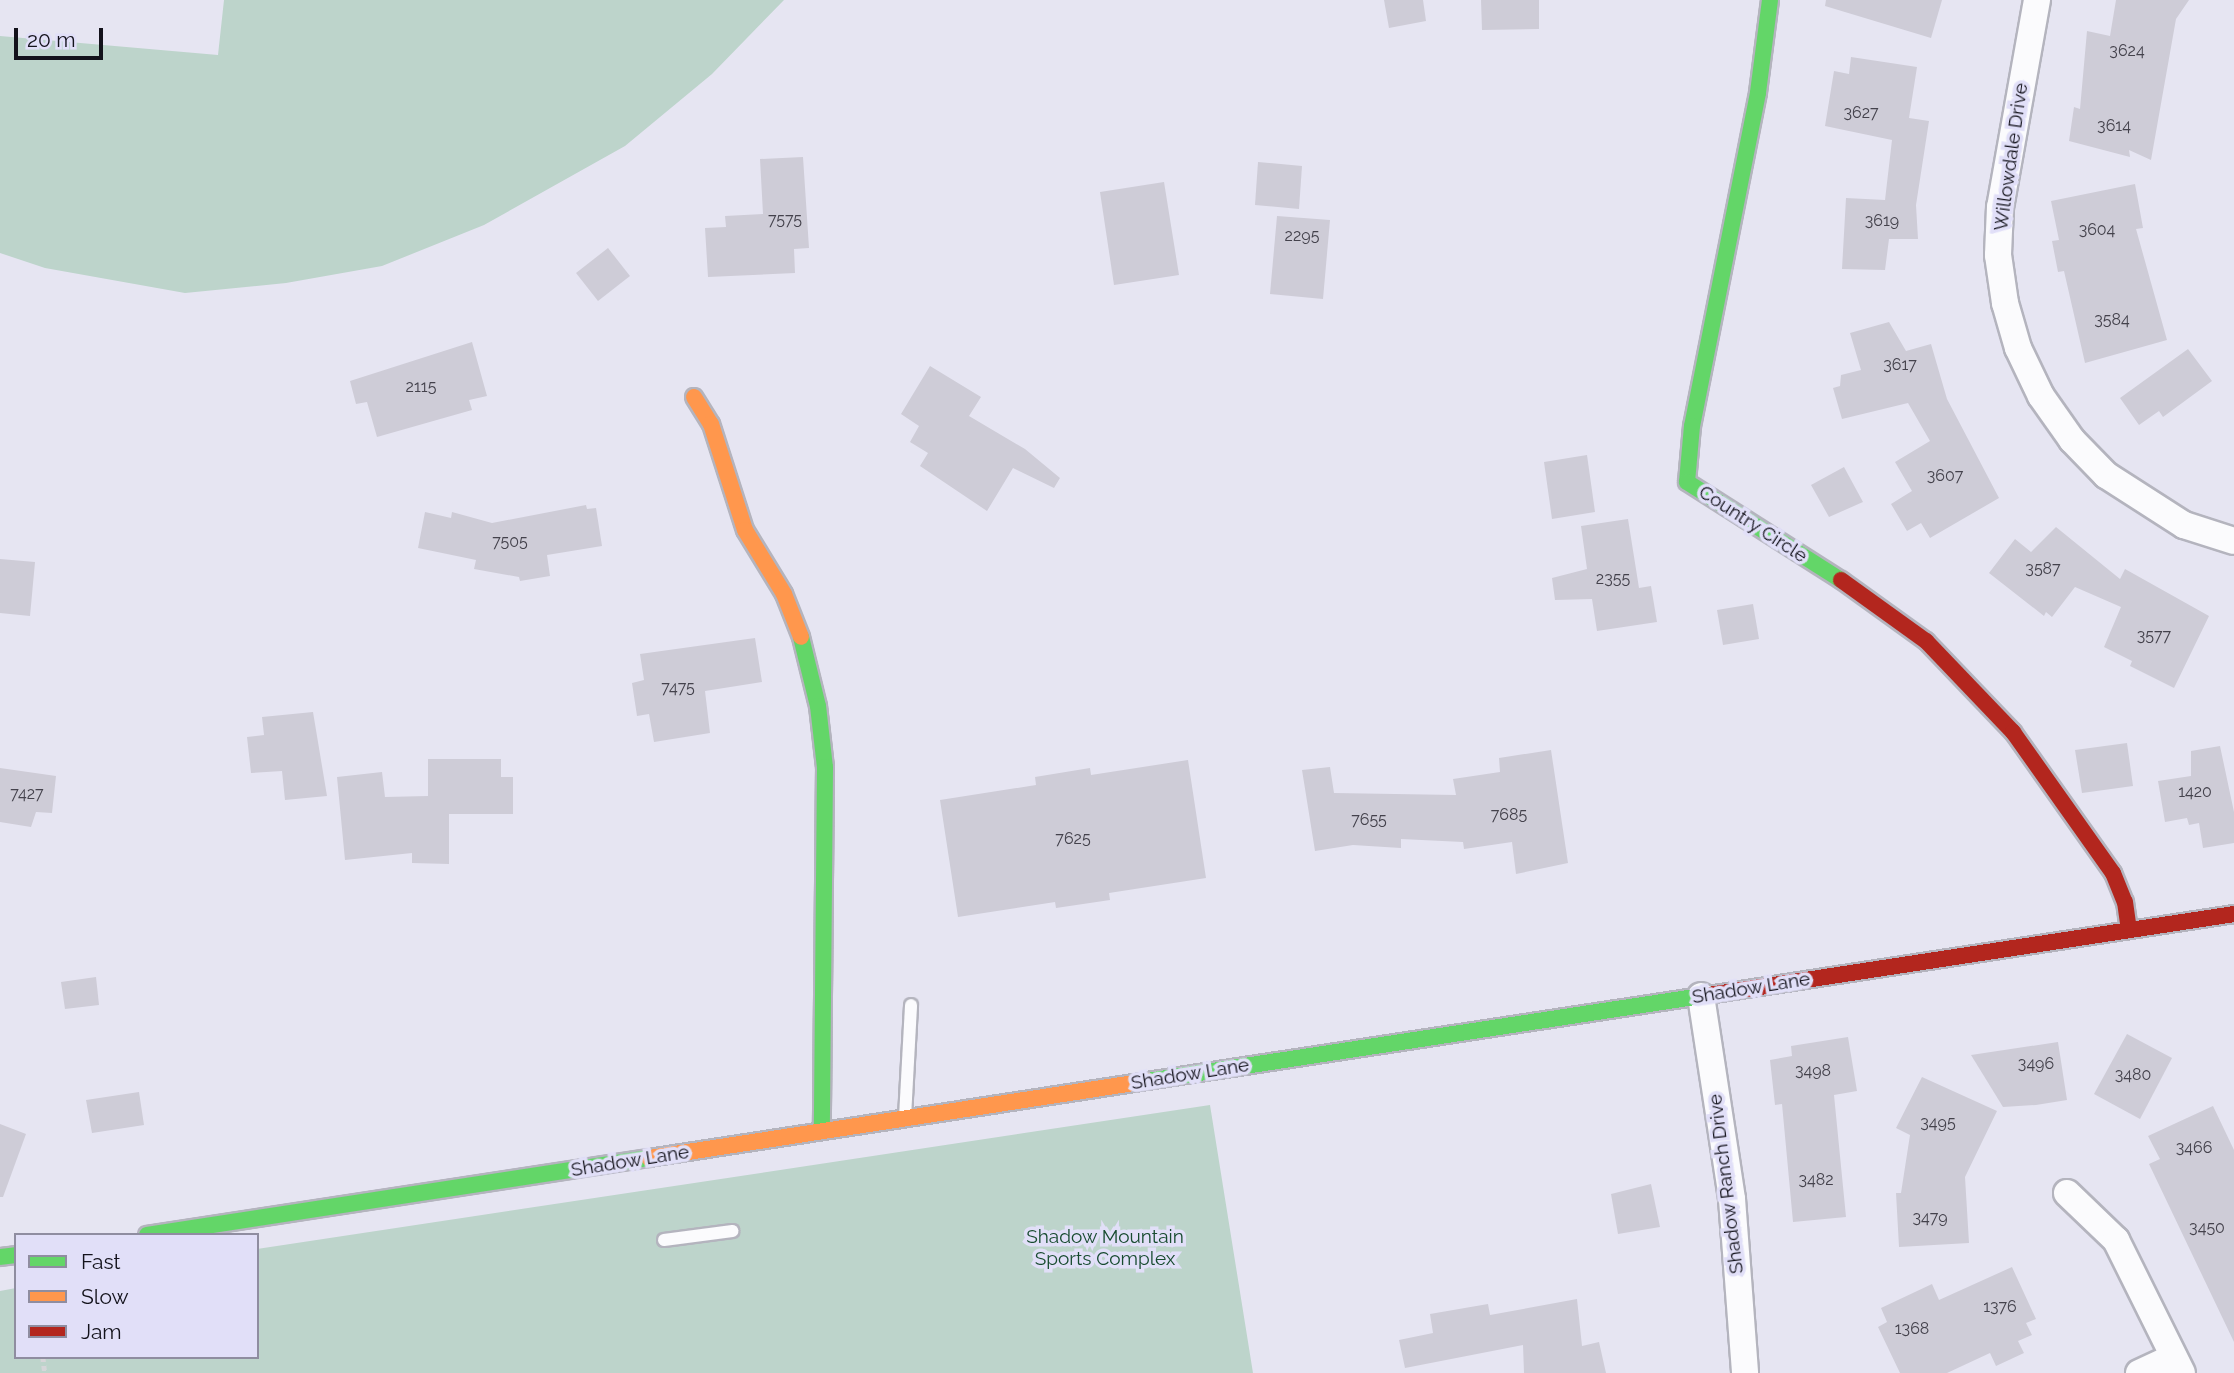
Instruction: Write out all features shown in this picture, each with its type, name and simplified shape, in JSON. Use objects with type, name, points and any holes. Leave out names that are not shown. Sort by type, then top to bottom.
[{"type":"street","name":"Country Circle","points":[[1770,0],[1756,103],[1692,426],[1687,482],[1872,600],[1926,641],[1973,686],[2013,732],[2113,873],[2125,902],[2129,930]]},
{"type":"street","name":"Willowdale Drive","points":[[2037,0],[2000,207],[1998,256],[2005,303],[2018,348],[2040,396],[2072,440],[2106,475],[2184,525],[2234,541]]},
{"type":"street","points":[[694,397],[711,424],[745,530],[784,594],[804,644],[818,706],[826,835],[822,1131]]},
{"type":"street","name":"Shadow Lane","points":[[160,1233],[2234,914]]},
{"type":"street","name":"Shadow Ranch Drive","points":[[1701,996],[1732,1199],[1745,1373]]},
{"type":"street","points":[[2067,1193],[2116,1240],[2178,1365],[2139,1373]]},
{"type":"lane","points":[[905,1119],[911,1005]]},
{"type":"lane","points":[[664,1240],[732,1231]]},
{"type":"green space","points":[[224,0],[784,0],[712,74],[625,146],[484,225],[382,266],[286,283],[185,293],[45,268],[0,253],[0,36],[218,55]]},
{"type":"green space","name":"Shadow Mountain Sports Complex","points":[[1210,1105],[1253,1373],[0,1373],[0,1291],[14,1288],[14,1359],[259,1359],[259,1249]]},
{"type":"building","points":[[1384,0],[1423,0],[1426,21],[1389,28]]},
{"type":"building","points":[[1481,0],[1539,0],[1539,29],[1482,30]]},
{"type":"building","points":[[1826,0],[1942,0],[1931,38],[1825,6]]},
{"type":"building","points":[[2116,0],[2189,0],[2176,19],[2151,160],[2129,150],[2130,157],[2069,141],[2074,107],[2080,109],[2087,31],[2110,36]]},
{"type":"building","points":[[1851,57],[1917,67],[1909,118],[1929,121],[1916,205],[1918,239],[1889,239],[1885,270],[1842,269],[1846,198],[1885,200],[1892,140],[1825,126],[1834,71],[1849,74]]},
{"type":"building","points":[[803,157],[809,248],[794,249],[795,273],[708,277],[705,228],[726,227],[725,216],[763,214],[760,159]]},
{"type":"building","points":[[1258,162],[1302,166],[1299,209],[1255,205]]},
{"type":"building","points":[[1164,182],[1179,275],[1114,285],[1100,192]]},
{"type":"building","points":[[2135,184],[2143,228],[2136,229],[2167,340],[2085,363],[2064,271],[2058,272],[2052,241],[2059,240],[2051,201]]},
{"type":"building","points":[[1277,216],[1330,220],[1323,299],[1270,294]]},
{"type":"building","points":[[608,248],[630,276],[598,301],[576,273]]},
{"type":"building","points":[[1889,322],[1906,351],[1931,344],[1947,399],[1999,498],[1930,538],[1921,523],[1907,531],[1891,504],[1912,491],[1895,462],[1930,441],[1908,403],[1842,419],[1833,388],[1840,386],[1841,375],[1861,370],[1850,333]]},
{"type":"building","points":[[472,342],[487,396],[469,400],[472,410],[377,437],[367,402],[356,404],[350,381]]},
{"type":"building","points":[[2188,349],[2212,381],[2163,417],[2159,411],[2139,425],[2120,398]]},
{"type":"building","points":[[930,366],[981,397],[969,416],[1025,449],[1060,478],[1054,488],[1013,468],[987,511],[920,466],[928,453],[910,442],[919,426],[901,414]]},
{"type":"building","points":[[1587,455],[1595,512],[1552,519],[1544,462]]},
{"type":"building","points":[[1844,467],[1863,502],[1829,517],[1811,485]]},
{"type":"building","points":[[586,505],[587,509],[596,508],[602,546],[547,555],[550,576],[520,581],[519,577],[474,569],[476,560],[418,548],[425,512],[451,518],[452,512],[492,523]]},
{"type":"building","points":[[1628,519],[1639,588],[1651,586],[1657,622],[1597,631],[1592,599],[1555,600],[1552,578],[1587,569],[1581,526]]},
{"type":"building","points":[[2056,527],[2120,579],[2125,569],[2209,616],[2174,688],[2130,666],[2132,661],[2104,647],[2121,607],[2075,587],[2052,617],[2046,612],[2044,616],[1989,573],[2015,539],[2031,552]]},
{"type":"building","points":[[0,559],[35,562],[30,616],[0,613]]},
{"type":"building","points":[[1753,604],[1759,639],[1723,645],[1717,610]]},
{"type":"building","points":[[755,638],[762,682],[705,691],[710,733],[654,742],[649,714],[637,716],[632,683],[644,680],[640,654]]},
{"type":"building","points":[[313,712],[327,796],[285,800],[282,771],[251,773],[247,737],[264,735],[262,717]]},
{"type":"building","points":[[2127,743],[2133,786],[2082,793],[2075,750]]},
{"type":"building","points":[[2220,746],[2234,812],[2234,843],[2203,848],[2199,823],[2189,825],[2187,818],[2165,822],[2158,781],[2191,776],[2191,751]]},
{"type":"building","points":[[1551,750],[1568,863],[1516,874],[1512,842],[1464,849],[1463,842],[1401,839],[1401,848],[1353,845],[1315,851],[1302,770],[1330,767],[1334,793],[1456,795],[1453,779],[1500,772],[1499,758]]},
{"type":"building","points":[[428,759],[501,759],[501,777],[513,777],[513,814],[449,814],[449,864],[412,863],[412,853],[345,860],[337,777],[382,772],[385,797],[428,796]]},
{"type":"building","points":[[1188,760],[1206,878],[1109,893],[1110,900],[1056,908],[1055,902],[958,917],[940,800],[1036,785],[1035,777],[1090,768],[1091,775]]},
{"type":"building","points":[[0,768],[56,776],[52,813],[36,812],[31,827],[0,822]]},
{"type":"building","points":[[96,977],[99,1005],[65,1009],[61,982]]},
{"type":"building","points":[[2127,1034],[2172,1058],[2140,1119],[2094,1094]]},
{"type":"building","points":[[1848,1037],[1857,1091],[1834,1095],[1846,1217],[1793,1222],[1782,1104],[1775,1105],[1770,1060],[1792,1056],[1791,1046]]},
{"type":"building","points":[[2058,1042],[2067,1100],[2036,1105],[2003,1107],[1971,1055]]},
{"type":"building","points":[[1922,1077],[1997,1111],[1965,1177],[1969,1243],[1899,1247],[1896,1193],[1901,1193],[1910,1135],[1896,1128]]},
{"type":"building","points":[[139,1092],[144,1125],[92,1133],[86,1100]]},
{"type":"building","points":[[2213,1106],[2234,1150],[2234,1342],[2149,1164],[2160,1159],[2148,1136]]},
{"type":"building","points":[[0,1124],[26,1134],[3,1197],[0,1197]]},
{"type":"building","points":[[1651,1184],[1660,1227],[1618,1234],[1611,1194]]},
{"type":"building","points":[[2012,1267],[2036,1319],[2026,1323],[2032,1335],[2018,1341],[2024,1353],[1996,1366],[1990,1353],[1947,1373],[1900,1373],[1878,1327],[1887,1322],[1881,1308],[1932,1284],[1939,1300]]},
{"type":"building","points":[[1577,1299],[1582,1346],[1599,1342],[1606,1373],[1524,1373],[1523,1345],[1405,1368],[1399,1340],[1433,1333],[1430,1314],[1488,1304],[1490,1315]]},
{"type":"traffic: fast","points":[[1770,0],[1758,93],[1692,426],[1687,482],[1841,580]]},
{"type":"traffic: fast","points":[[801,637],[818,706],[825,767],[822,1131]]},
{"type":"traffic: fast","points":[[1147,1081],[1708,995]]},
{"type":"traffic: fast","points":[[160,1233],[649,1158]]},
{"type":"traffic: fast","points":[[0,1257],[14,1255]]},
{"type":"traffic: slow","points":[[694,397],[711,424],[745,530],[784,594],[801,637]]},
{"type":"traffic: slow","points":[[649,1158],[1147,1081]]},
{"type":"traffic: jam","points":[[1841,580],[1926,641],[2013,732],[2113,873],[2125,902],[2129,930]]},
{"type":"traffic: jam","points":[[1708,995],[2234,914]]}]
